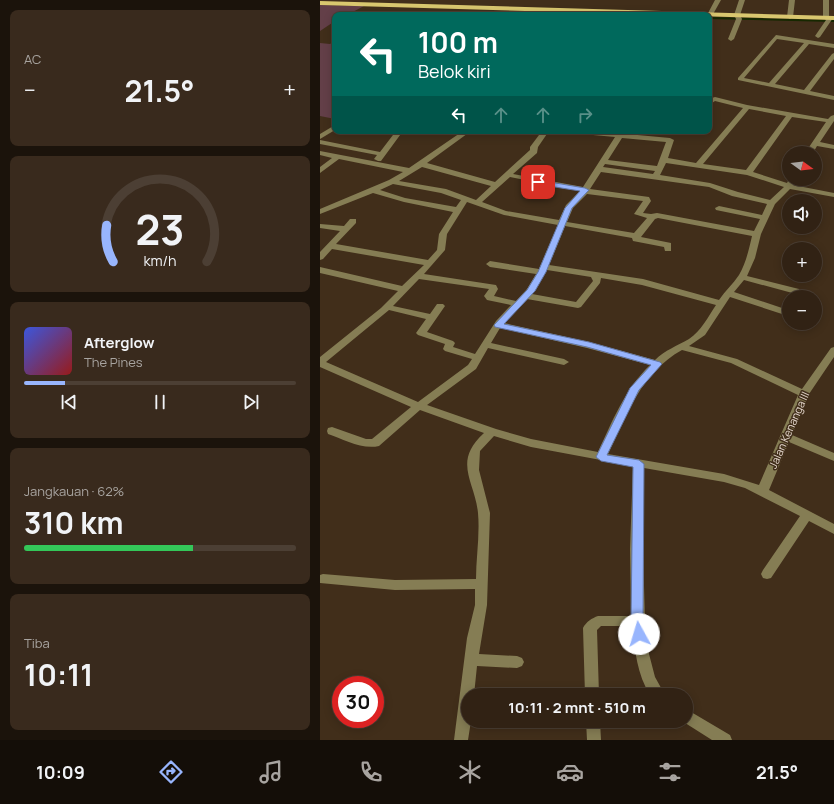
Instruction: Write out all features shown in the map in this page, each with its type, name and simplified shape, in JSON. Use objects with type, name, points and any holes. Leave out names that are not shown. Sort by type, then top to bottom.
[{"type":"main road","points":[[320,3],[569,12]]},
{"type":"main road","points":[[712,14],[830,18]]},
{"type":"street","points":[[711,12],[718,0]]},
{"type":"street","points":[[731,39],[739,19],[737,15],[742,0]]},
{"type":"street","points":[[790,17],[792,0]]},
{"type":"street","points":[[818,36],[830,18],[826,0]]},
{"type":"street","points":[[834,46],[776,37],[740,78],[742,80],[770,86],[834,98]]},
{"type":"street","points":[[770,86],[808,42]]},
{"type":"street","points":[[806,92],[834,55]]},
{"type":"street","points":[[712,99],[747,107],[791,114],[832,118],[813,146]]},
{"type":"street","points":[[698,165],[747,107]]},
{"type":"street","points":[[748,174],[791,114]]},
{"type":"street","points":[[320,138],[332,129]]},
{"type":"street","points":[[374,164],[398,134]]},
{"type":"street","points":[[320,212],[392,182],[411,171],[464,134]]},
{"type":"street","points":[[477,203],[534,151],[534,147],[544,134]]},
{"type":"street","points":[[332,431],[372,444],[419,406],[466,372],[478,358],[504,317],[526,296],[543,270],[569,208],[585,190],[622,134],[670,140],[664,160],[655,177]]},
{"type":"street","points":[[320,142],[381,154]]},
{"type":"street","points":[[815,143],[834,147]]},
{"type":"street","points":[[320,154],[411,171]]},
{"type":"street","points":[[320,171],[337,158]]},
{"type":"street","points":[[664,160],[782,180]]},
{"type":"street","points":[[421,164],[497,185]]},
{"type":"street","points":[[601,166],[659,169]]},
{"type":"street","points":[[601,166],[655,177],[710,185],[735,194],[772,203]]},
{"type":"street","points":[[509,175],[538,182],[646,199],[647,201],[638,214],[652,217]]},
{"type":"street","points":[[392,182],[443,191],[466,198],[504,213],[637,236]]},
{"type":"street","points":[[601,457],[635,388],[666,355],[692,341],[702,333],[728,293],[742,277],[751,258],[757,234],[772,203],[787,186]]},
{"type":"street","points":[[805,186],[833,194]]},
{"type":"street","points":[[373,190],[390,198],[425,206],[457,210]]},
{"type":"street","points":[[466,198],[457,210],[444,234],[441,250],[430,263],[387,307],[320,363],[366,385],[492,432],[531,443],[639,464],[724,478],[749,485],[834,529]]},
{"type":"street","points":[[719,208],[765,218]]},
{"type":"street","points":[[637,236],[652,217],[657,214],[757,234]]},
{"type":"street","points":[[320,257],[353,221]]},
{"type":"street","points":[[320,226],[346,229]]},
{"type":"street","points":[[637,236],[636,239],[668,246],[668,249]]},
{"type":"street","points":[[330,246],[430,263]]},
{"type":"street","points":[[490,264],[594,275],[643,282],[722,304]]},
{"type":"street","points":[[320,270],[403,289]]},
{"type":"street","points":[[526,296],[578,306],[597,281],[597,277],[594,275]]},
{"type":"street","points":[[416,276],[493,287],[494,289],[489,296],[490,298],[519,304]]},
{"type":"street","points":[[742,277],[792,290]]},
{"type":"street","points":[[728,293],[782,311]]},
{"type":"street","points":[[440,306],[421,333],[449,343],[448,349],[478,358]]},
{"type":"street","points":[[387,307],[432,317]]},
{"type":"street","points":[[498,325],[589,345],[657,364]]},
{"type":"street","points":[[486,345],[564,362]]},
{"type":"street","points":[[680,347],[734,361],[804,394]]},
{"type":"street","name":"Jalan Kenanga III","points":[[762,492],[804,394],[834,350]]},
{"type":"street","points":[[461,740],[471,660],[481,610],[484,513],[473,470],[474,457],[475,450],[492,432]]},
{"type":"street","points":[[786,437],[834,457]]},
{"type":"street","points":[[639,464],[637,621],[643,661],[650,682],[654,688]]},
{"type":"street","points":[[767,574],[807,515]]},
{"type":"street","points":[[323,579],[395,585],[482,584]]},
{"type":"street","points":[[592,688],[590,628],[598,622],[637,621]]},
{"type":"street","points":[[471,660],[517,662]]},
{"type":"street","points":[[693,720],[725,740]]},
{"type":"street","points":[[593,728],[594,740]]},
{"type":"shaded area","points":[[320,5],[364,6],[353,12],[332,12],[332,23],[320,31]]},
{"type":"shaded area","points":[[320,43],[332,43],[332,118],[320,116]]},
{"type":"waterway","points":[[712,18],[834,21]]},
{"type":"route","points":[[538,182],[585,190],[569,208],[542,272],[530,291],[498,325],[589,345],[657,364],[635,388],[626,403],[601,457],[639,464],[637,621],[639,634]]}]
